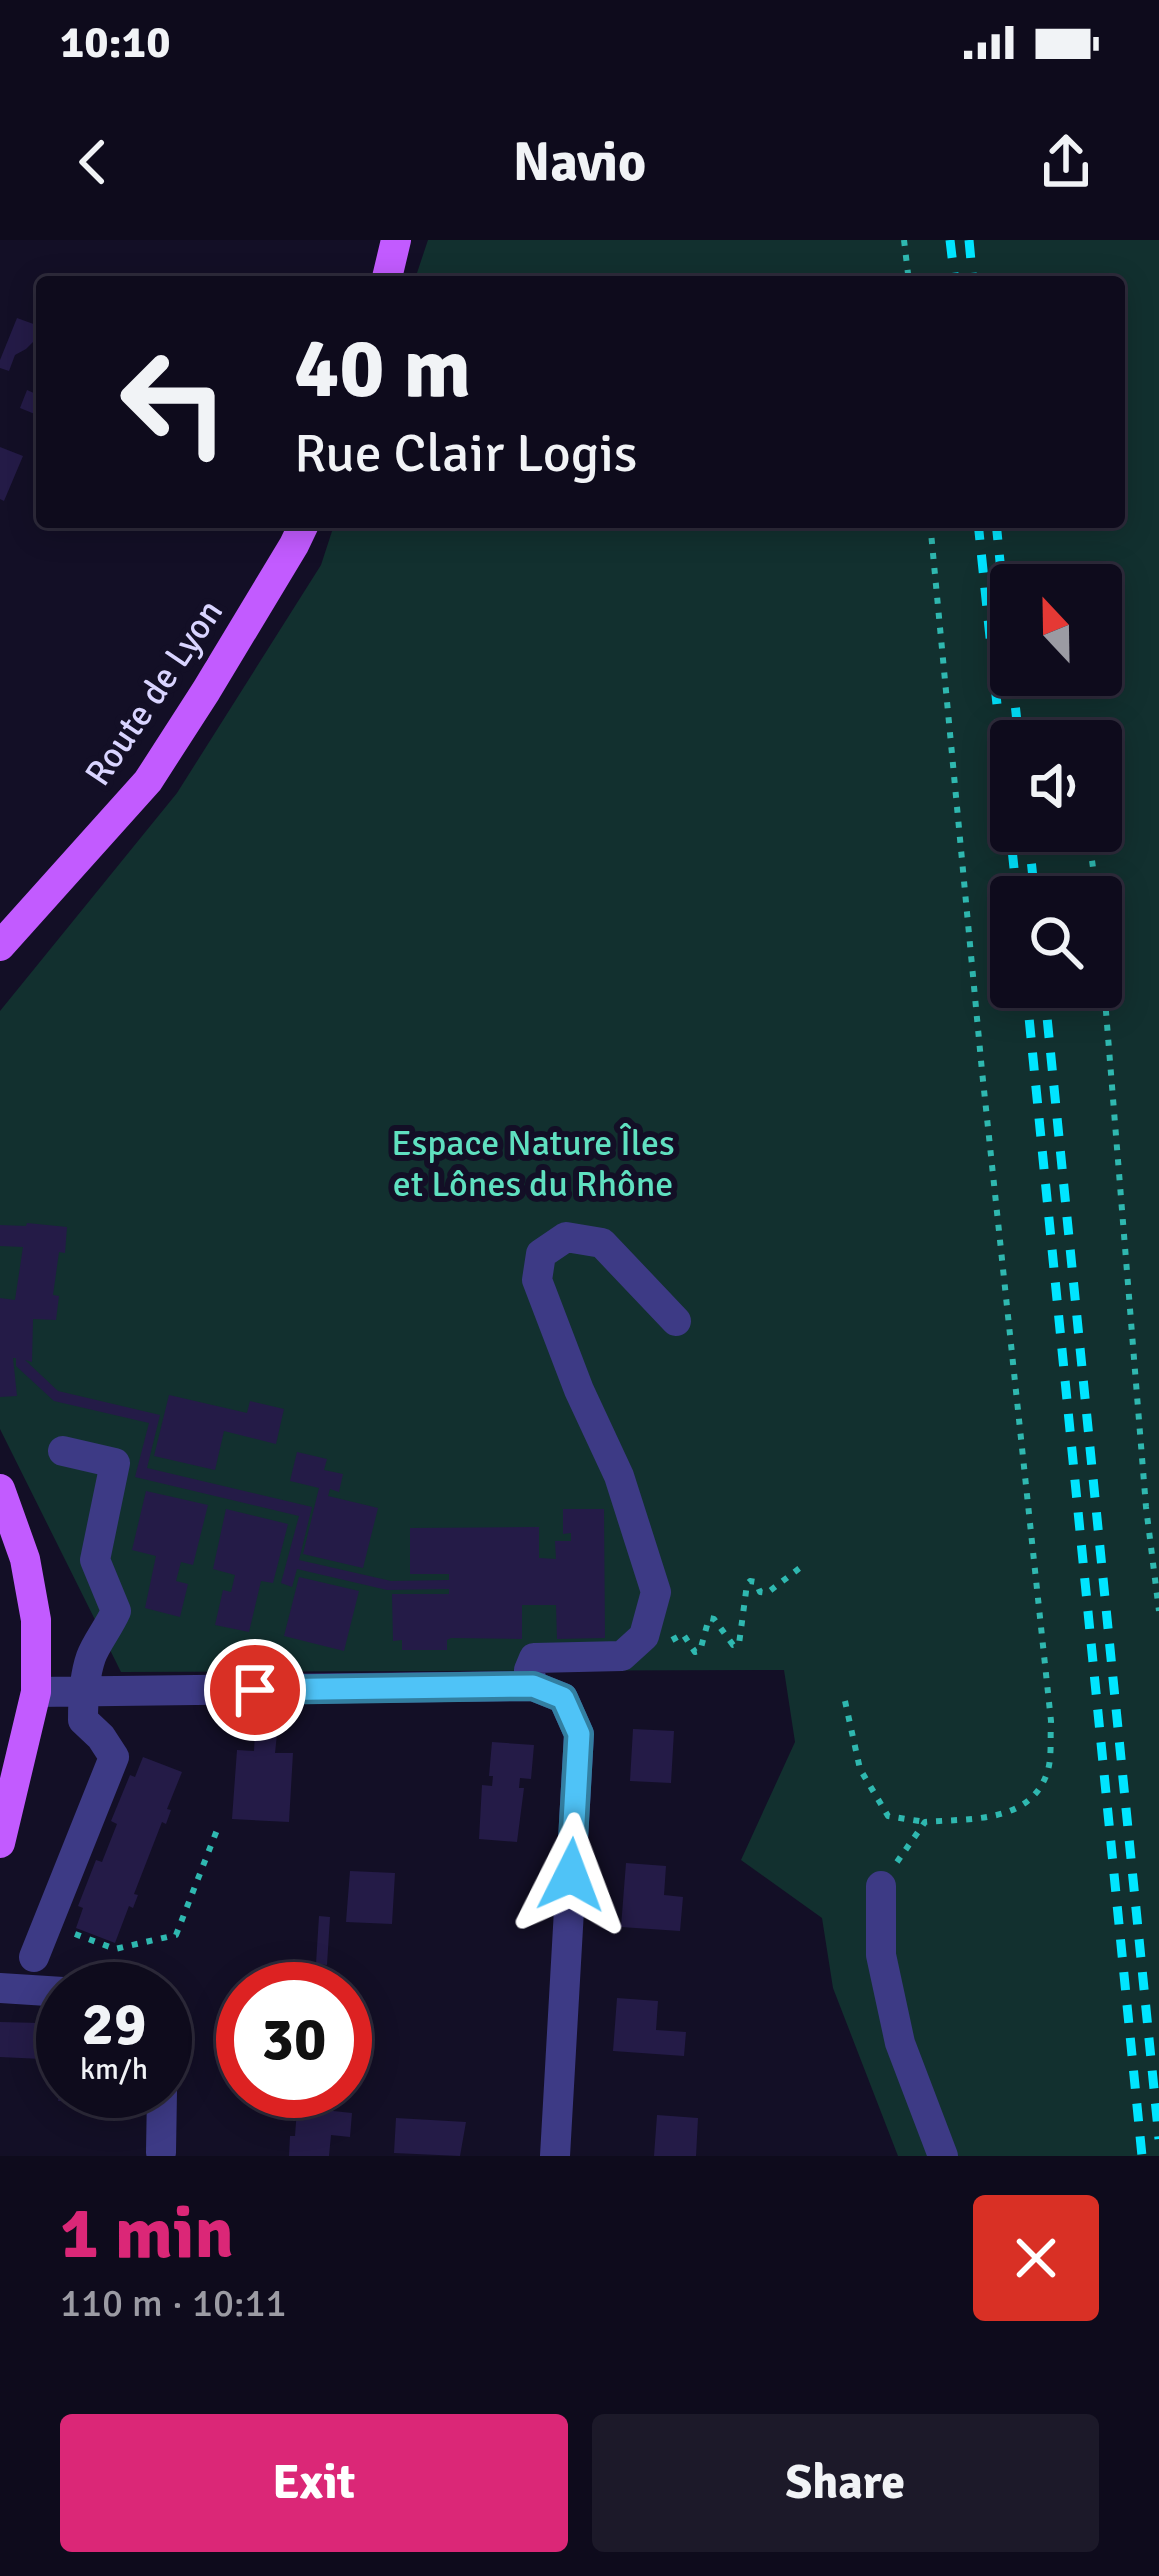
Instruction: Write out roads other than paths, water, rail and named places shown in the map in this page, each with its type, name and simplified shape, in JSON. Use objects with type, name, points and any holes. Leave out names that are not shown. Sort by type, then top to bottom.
[{"type":"main road","points":[[387,276],[395,240]]},
{"type":"main road","name":"Route de Lyon","points":[[0,946],[148,781],[301,528]]},
{"type":"main road","points":[[0,1490],[25,1559],[36,1620],[36,1693],[0,1843]]},
{"type":"street","points":[[533,1686],[529,1670],[534,1658],[622,1656],[644,1636],[656,1592],[619,1475],[579,1390],[537,1280],[541,1254],[566,1237],[602,1244],[676,1321]]},
{"type":"street","points":[[34,1957],[114,1757],[82,1720],[92,1653],[116,1611],[95,1560],[115,1463],[63,1450]]},
{"type":"street","points":[[36,1693],[533,1686],[563,1698],[579,1734],[555,2156]]},
{"type":"street","points":[[881,1886],[881,1955],[900,2043],[943,2156]]},
{"type":"street","points":[[0,1988],[36,1990]]},
{"type":"street","points":[[161,2152],[162,2118]]},
{"type":"railway","points":[[950,240],[954,276]]},
{"type":"railway","points":[[969,240],[972,276]]},
{"type":"railway","points":[[979,528],[1015,876]]},
{"type":"railway","points":[[997,528],[1000,564]]},
{"type":"railway","points":[[1014,696],[1017,720]]},
{"type":"railway","points":[[1030,852],[1033,876]]},
{"type":"railway","points":[[1028,1008],[1142,2156]]},
{"type":"railway","points":[[1046,1008],[1159,2139]]},
{"type":"park label","name":"Espace Nature Îles et Lônes du Rhône","points":[[533,1162]]}]
